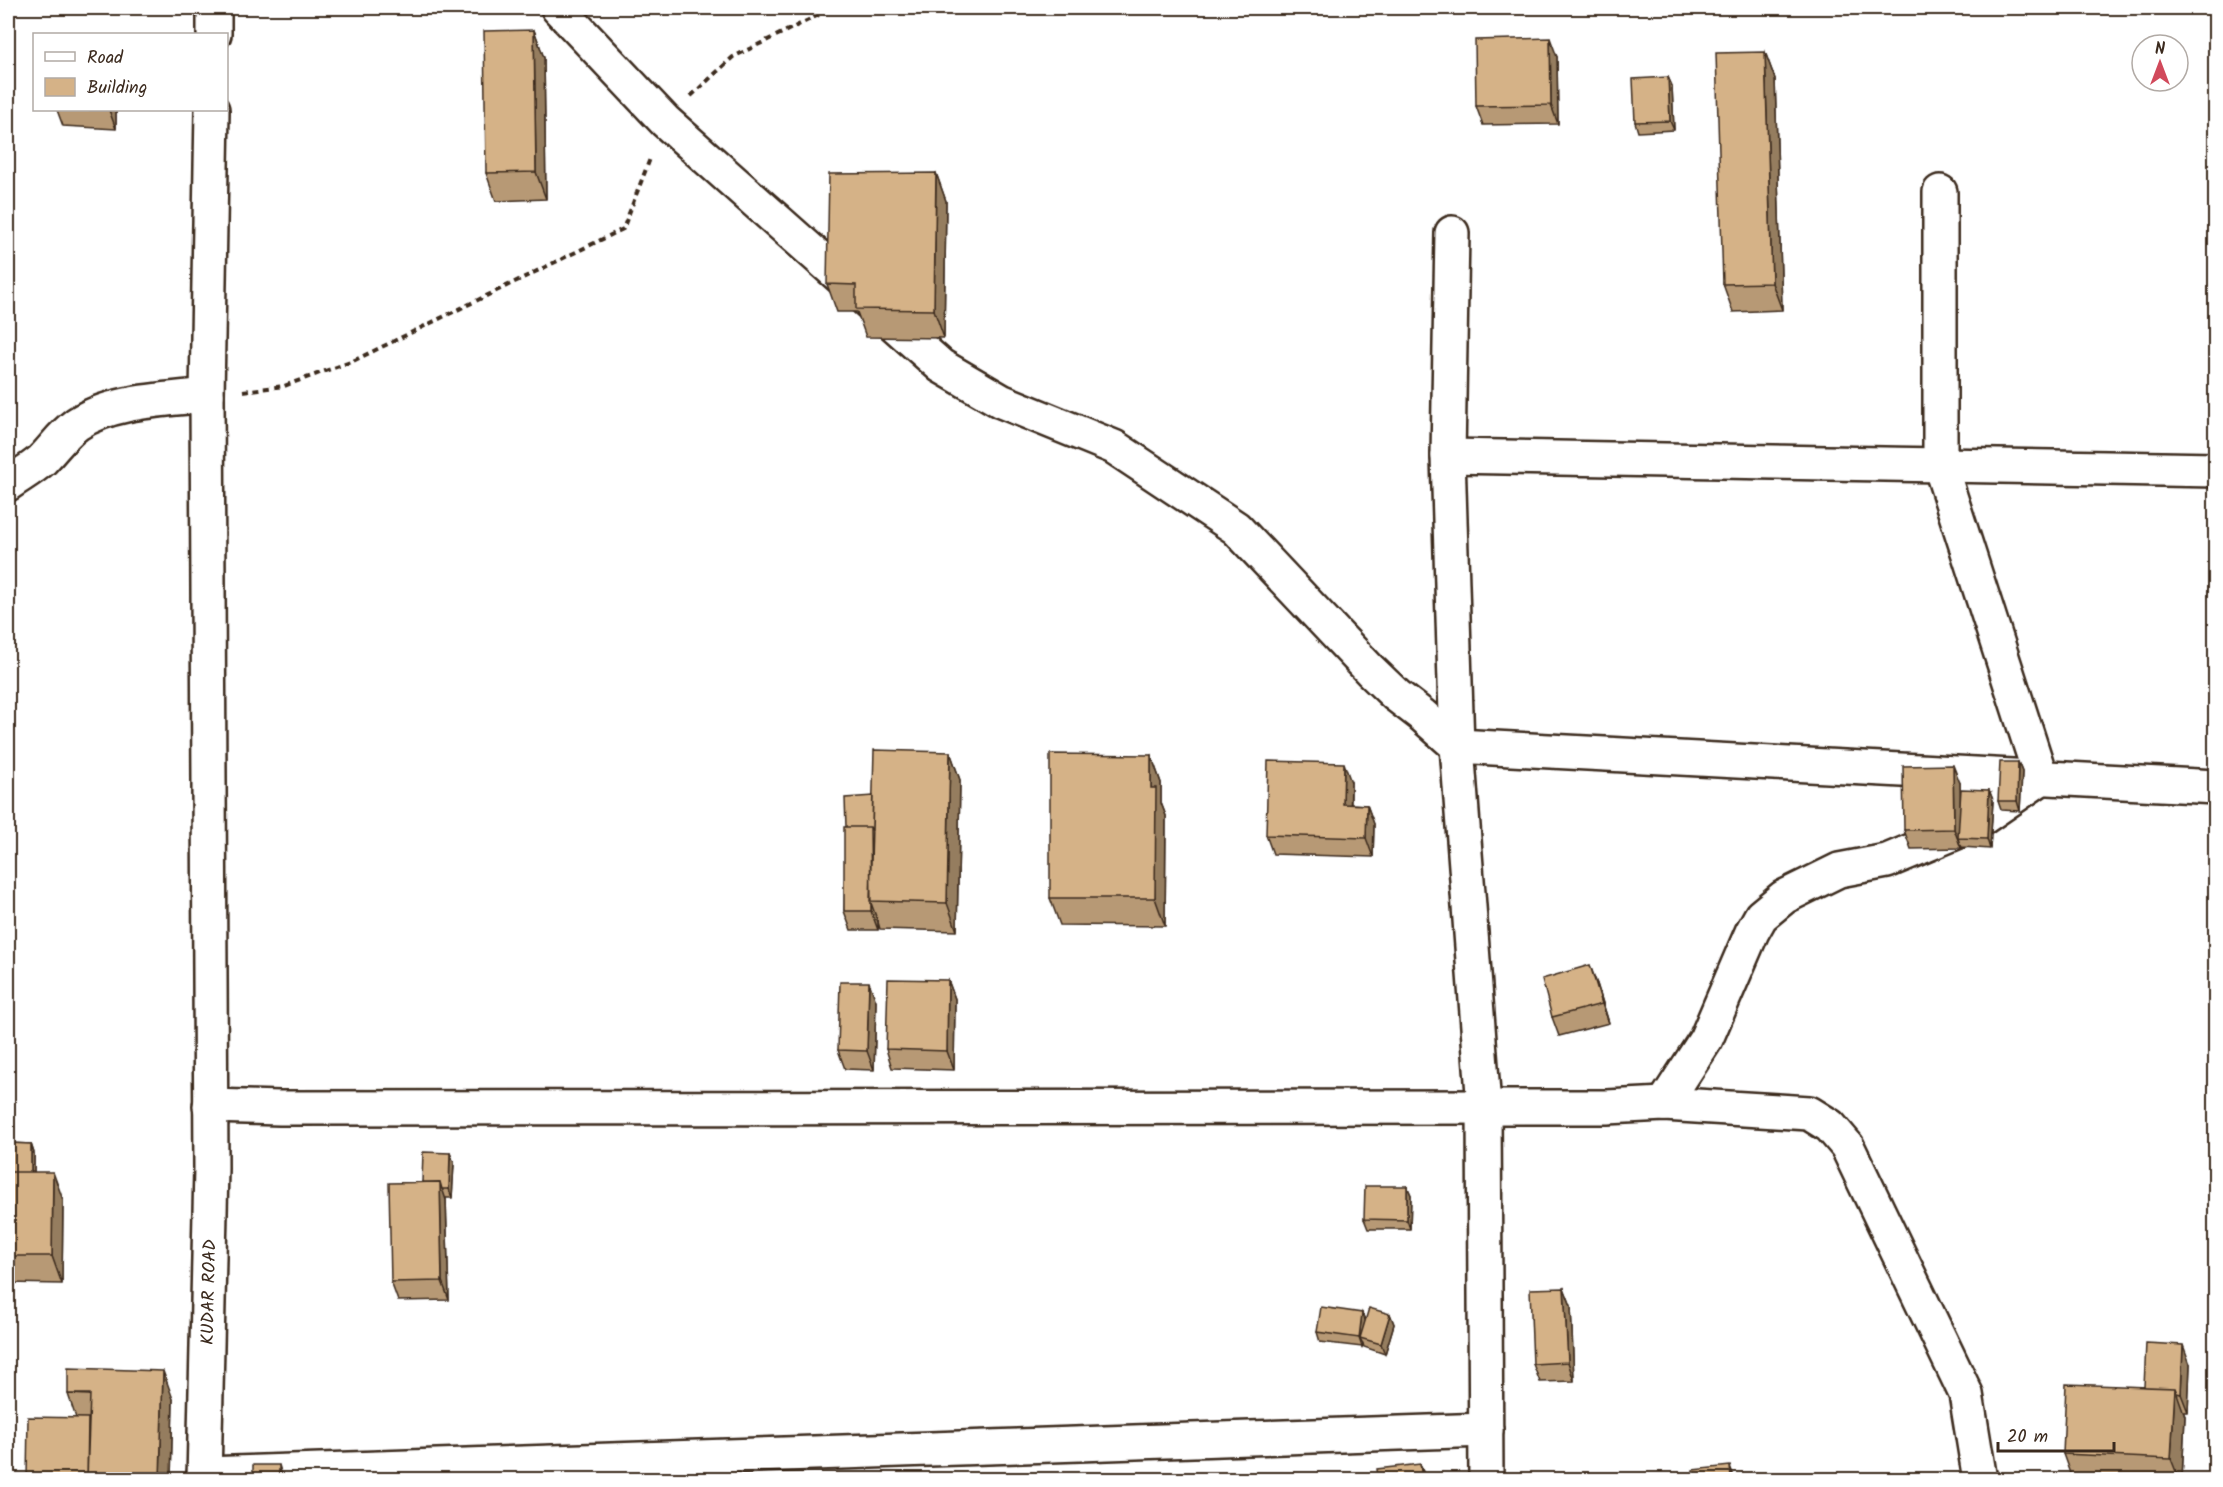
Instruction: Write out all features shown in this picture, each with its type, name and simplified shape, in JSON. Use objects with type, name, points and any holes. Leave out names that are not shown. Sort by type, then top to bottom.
[{"type":"street","points":[[214,8],[214,33]]},
{"type":"street","points":[[558,8],[665,121],[941,366],[1002,401],[1114,447],[1236,528],[1370,670],[1457,746],[2216,787]]},
{"type":"street","name":"KUDAR ROAD","points":[[204,1477],[211,1168],[207,395],[212,111]]},
{"type":"street","points":[[1940,192],[1940,465],[2041,778]]},
{"type":"street","points":[[1452,233],[1448,456],[1457,746],[1484,1107],[1486,1479]]},
{"type":"street","points":[[8,484],[41,460],[59,439],[78,423],[100,413],[137,403],[207,395]]},
{"type":"street","points":[[1448,456],[2216,470]]},
{"type":"street","points":[[1664,1104],[1706,1039],[1761,916],[1784,897],[1839,870],[1887,861],[1971,826],[2041,778]]},
{"type":"street","points":[[210,1106],[280,1108],[1607,1107],[1664,1104],[1809,1113],[1830,1126],[1847,1146],[1966,1395],[1980,1479]]},
{"type":"street","points":[[204,1477],[1486,1430]]},
{"type":"path","points":[[207,395],[284,386],[353,361],[622,229],[665,121],[733,57],[833,8]]},
{"type":"building","points":[[534,30],[536,172],[486,173],[484,31]]},
{"type":"building","points":[[1550,38],[1551,105],[1476,106],[1475,40]]},
{"type":"building","points":[[1765,52],[1772,283],[1723,284],[1716,53]]},
{"type":"building","points":[[1668,77],[1670,121],[1635,122],[1633,79]]},
{"type":"building","points":[[936,173],[934,310],[856,309],[856,285],[827,284],[829,174]]},
{"type":"building","points":[[874,750],[950,752],[947,903],[870,901]]},
{"type":"building","points":[[1050,754],[1151,755],[1151,788],[1156,788],[1155,898],[1050,898]]},
{"type":"building","points":[[1268,761],[1344,763],[1343,804],[1367,805],[1366,838],[1266,835]]},
{"type":"building","points":[[2000,762],[2018,762],[2017,801],[1998,801]]},
{"type":"building","points":[[1953,765],[1954,829],[1904,830],[1903,766]]},
{"type":"building","points":[[1961,789],[1989,790],[1987,839],[1958,838]]},
{"type":"building","points":[[873,796],[872,831],[870,827],[846,827],[845,798]]},
{"type":"building","points":[[844,827],[870,827],[871,911],[844,911]]},
{"type":"building","points":[[1590,965],[1602,1004],[1552,1017],[1542,979]]},
{"type":"building","points":[[888,979],[948,980],[947,1051],[886,1049]]},
{"type":"building","points":[[840,982],[869,982],[867,1051],[838,1050]]},
{"type":"building","points":[[8,1143],[31,1144],[31,1172],[8,1172]]},
{"type":"building","points":[[423,1152],[450,1153],[449,1189],[442,1189],[440,1182],[422,1182]]},
{"type":"building","points":[[8,1172],[53,1172],[52,1256],[8,1256]]},
{"type":"building","points":[[440,1182],[442,1281],[391,1282],[389,1183]]},
{"type":"building","points":[[1365,1186],[1407,1186],[1407,1220],[1364,1219]]},
{"type":"building","points":[[1564,1288],[1568,1362],[1533,1364],[1530,1289]]},
{"type":"building","points":[[1321,1307],[1362,1313],[1359,1338],[1317,1332]]},
{"type":"building","points":[[1369,1308],[1390,1314],[1381,1344],[1360,1338]]},
{"type":"building","points":[[2146,1343],[2183,1345],[2181,1394],[2177,1393],[2175,1388],[2144,1387]]},
{"type":"building","points":[[68,1368],[163,1371],[160,1479],[87,1479],[90,1394],[68,1394]]},
{"type":"building","points":[[2066,1384],[2175,1388],[2171,1459],[2063,1454]]},
{"type":"building","points":[[28,1417],[88,1418],[87,1479],[27,1479]]},
{"type":"building","points":[[1420,1464],[1422,1479],[1378,1479],[1377,1469]]},
{"type":"building","points":[[253,1465],[279,1465],[279,1479],[253,1479]]},
{"type":"building","points":[[1730,1466],[1731,1479],[1694,1479],[1693,1470]]}]
